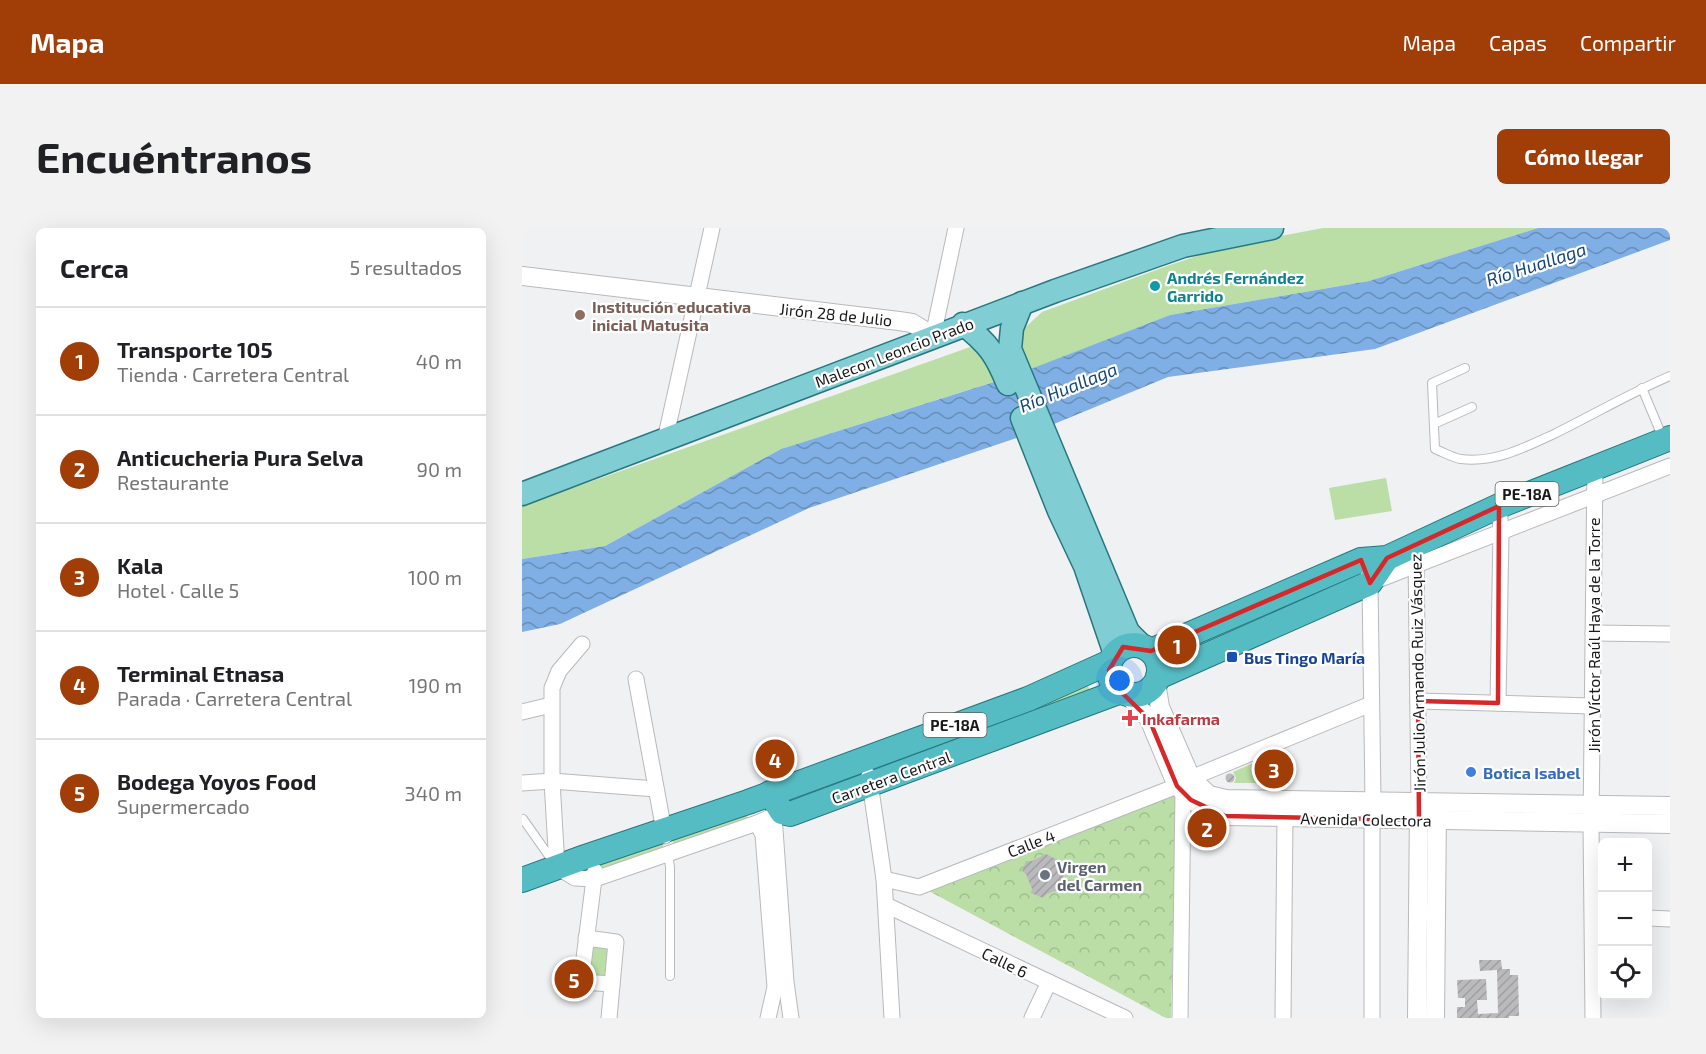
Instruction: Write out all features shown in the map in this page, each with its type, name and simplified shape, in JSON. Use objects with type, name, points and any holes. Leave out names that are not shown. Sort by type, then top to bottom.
[{"type":"highway","name":"PE-18A","points":[[1146,648],[1361,560],[1416,555],[1499,506],[1667,439]]},
{"type":"highway","points":[[1157,680],[1160,668],[1156,658],[1146,648],[1132,645],[1123,647],[1113,658],[1111,679],[1124,693],[1144,693],[1157,680],[1371,583],[1387,558]]},
{"type":"highway","name":"Carretera Central","points":[[522,880],[663,830],[776,807],[864,759],[1028,699],[1113,658]]},
{"type":"highway","name":"Carretera Central","points":[[776,807],[790,814],[1124,693]]},
{"type":"main road","name":"Malecon Leoncio Prado","points":[[522,494],[1022,303],[1183,246],[1232,232],[1272,228]]},
{"type":"main road","points":[[1004,353],[1022,303]]},
{"type":"main road","points":[[963,324],[1004,353],[1067,509],[1128,632],[1146,648]]},
{"type":"main road","points":[[1067,509],[1113,658]]},
{"type":"street","points":[[665,440],[712,228]]},
{"type":"street","points":[[933,336],[956,228]]},
{"type":"street","name":"Jirón 28 de Julio","points":[[522,276],[912,323],[933,336]]},
{"type":"street","points":[[1371,583],[1416,555],[1501,532],[1670,466]]},
{"type":"street","name":"Jirón Víctor Raúl Haya de la Torre","points":[[1593,1018],[1598,917],[1592,814],[1594,467]]},
{"type":"street","points":[[1498,703],[1501,532],[1499,506]]},
{"type":"street","name":"Jirón Julio Armando Ruiz Vásquez","points":[[1416,555],[1418,701],[1428,812],[1426,976],[1417,1018]]},
{"type":"street","points":[[1361,560],[1371,583],[1373,800]]},
{"type":"street","points":[[1593,633],[1670,634]]},
{"type":"street","points":[[582,644],[559,671],[552,688],[552,781],[557,867],[575,878],[595,879],[758,823],[776,807]]},
{"type":"street","points":[[636,679],[668,854]]},
{"type":"street","name":"Avenida Colectora","points":[[1157,680],[1160,707],[1184,785]]},
{"type":"street","name":"Avenida Colectora","points":[[1124,693],[1149,719],[1184,785],[1203,809],[1225,816],[1372,820],[1428,812],[1592,814],[1670,806]]},
{"type":"street","points":[[1418,701],[1592,706]]},
{"type":"street","name":"Calle 4","points":[[884,879],[919,887],[1184,785],[1371,704]]},
{"type":"street","points":[[522,712],[551,705]]},
{"type":"street","points":[[864,759],[872,785],[884,879],[892,1018]]},
{"type":"street","points":[[522,783],[552,781],[656,789]]},
{"type":"street","points":[[1180,1018],[1184,785]]},
{"type":"street","name":"Avenida Colectora","points":[[1184,785],[1226,799],[1373,800],[1428,812]]},
{"type":"street","points":[[776,807],[786,977],[791,1018]]},
{"type":"street","name":"Avenida Colectora","points":[[1592,814],[1670,824]]},
{"type":"street","points":[[1283,1018],[1285,818]]},
{"type":"street","points":[[1372,820],[1372,1018]]},
{"type":"street","points":[[758,823],[763,835],[775,987],[768,1018]]},
{"type":"street","points":[[595,853],[595,879],[581,982],[612,984]]},
{"type":"street","name":"Calle 6","points":[[886,904],[1125,1018]]},
{"type":"street","points":[[1652,918],[1670,919]]},
{"type":"street","points":[[586,939],[616,942],[609,1018]]},
{"type":"street","name":"Jirón Julio Armando Ruiz Vásquez","points":[[1426,976],[1435,1018]]},
{"type":"street","points":[[1032,1018],[1049,982]]},
{"type":"lane","points":[[1465,369],[1432,382],[1435,449],[1459,459],[1492,459],[1529,446],[1670,376]]},
{"type":"lane","points":[[1642,388],[1667,439]]},
{"type":"lane","points":[[1434,423],[1472,407]]},
{"type":"lane","points":[[524,819],[557,867]]},
{"type":"lane","points":[[668,854],[670,976]]},
{"type":"highlighted area","points":[[1499,506],[1498,703],[1418,701],[1419,820],[1225,816],[1191,800],[1177,786],[1149,719],[1115,686],[1109,670],[1123,647],[1151,651],[1361,560],[1370,583],[1387,558]]},
{"type":"green space","points":[[1323,228],[1538,228],[1369,281],[1170,315],[1030,370],[1018,334],[1042,312],[1227,246]]},
{"type":"green space","points":[[973,346],[1000,380],[781,449],[605,546],[522,559],[522,506]]},
{"type":"green space","points":[[1386,478],[1392,511],[1335,520],[1329,488]]},
{"type":"green space","points":[[1087,683],[1090,691],[880,769],[877,765]]},
{"type":"green space","points":[[1260,760],[1269,783],[1234,783],[1236,778],[1233,772]]},
{"type":"green space","points":[[1176,794],[1171,1018],[1166,1018],[927,890]]},
{"type":"green space","points":[[745,810],[749,821],[674,847],[672,836]]},
{"type":"green space","points":[[663,840],[663,852],[600,873],[600,863]]},
{"type":"green space","points":[[589,944],[610,947],[607,978],[586,976]]},
{"type":"water","name":"Río Huallaga","points":[[1538,228],[1670,228],[1670,240],[1375,349],[1168,377],[1037,431],[809,508],[560,624],[522,632],[522,559],[605,546],[781,449],[1013,376],[1170,315],[1369,281]]},
{"type":"building","points":[[1230,774],[1234,778],[1230,782],[1226,778]]},
{"type":"building","name":"Virgen del Carmen","points":[[1046,854],[1060,861],[1064,874],[1060,889],[1043,898],[1031,893],[1032,889],[1026,874],[1022,871],[1026,861],[1032,861]]},
{"type":"building","points":[[1479,960],[1501,960],[1502,969],[1510,969],[1510,975],[1518,975],[1519,1016],[1457,1018],[1457,1007],[1465,1007],[1465,998],[1458,998],[1457,980],[1486,979],[1487,1000],[1477,1000],[1478,1014],[1498,1013],[1497,970],[1480,971]]},
{"type":"place","name":"Andrés Fernández Garrido","points":[[1155,286]]},
{"type":"place","name":"Institución educativa inicial Matusita","points":[[580,315]]},
{"type":"place","name":"Transporte 105","points":[[1177,645]]},
{"type":"place","name":"Bus Tingo María","points":[[1232,657]]},
{"type":"place","name":"Inkafarma","points":[[1130,718]]},
{"type":"place","name":"Terminal Etnasa","points":[[775,759]]},
{"type":"place","name":"Kala","points":[[1274,769]]},
{"type":"place","name":"Botica Isabel","points":[[1471,772]]},
{"type":"place","name":"Anticucheria Pura Selva","points":[[1207,828]]},
{"type":"place","name":"Virgen del Carmen","points":[[1045,875]]},
{"type":"place","name":"Bodega Yoyos Food","points":[[574,979]]}]
